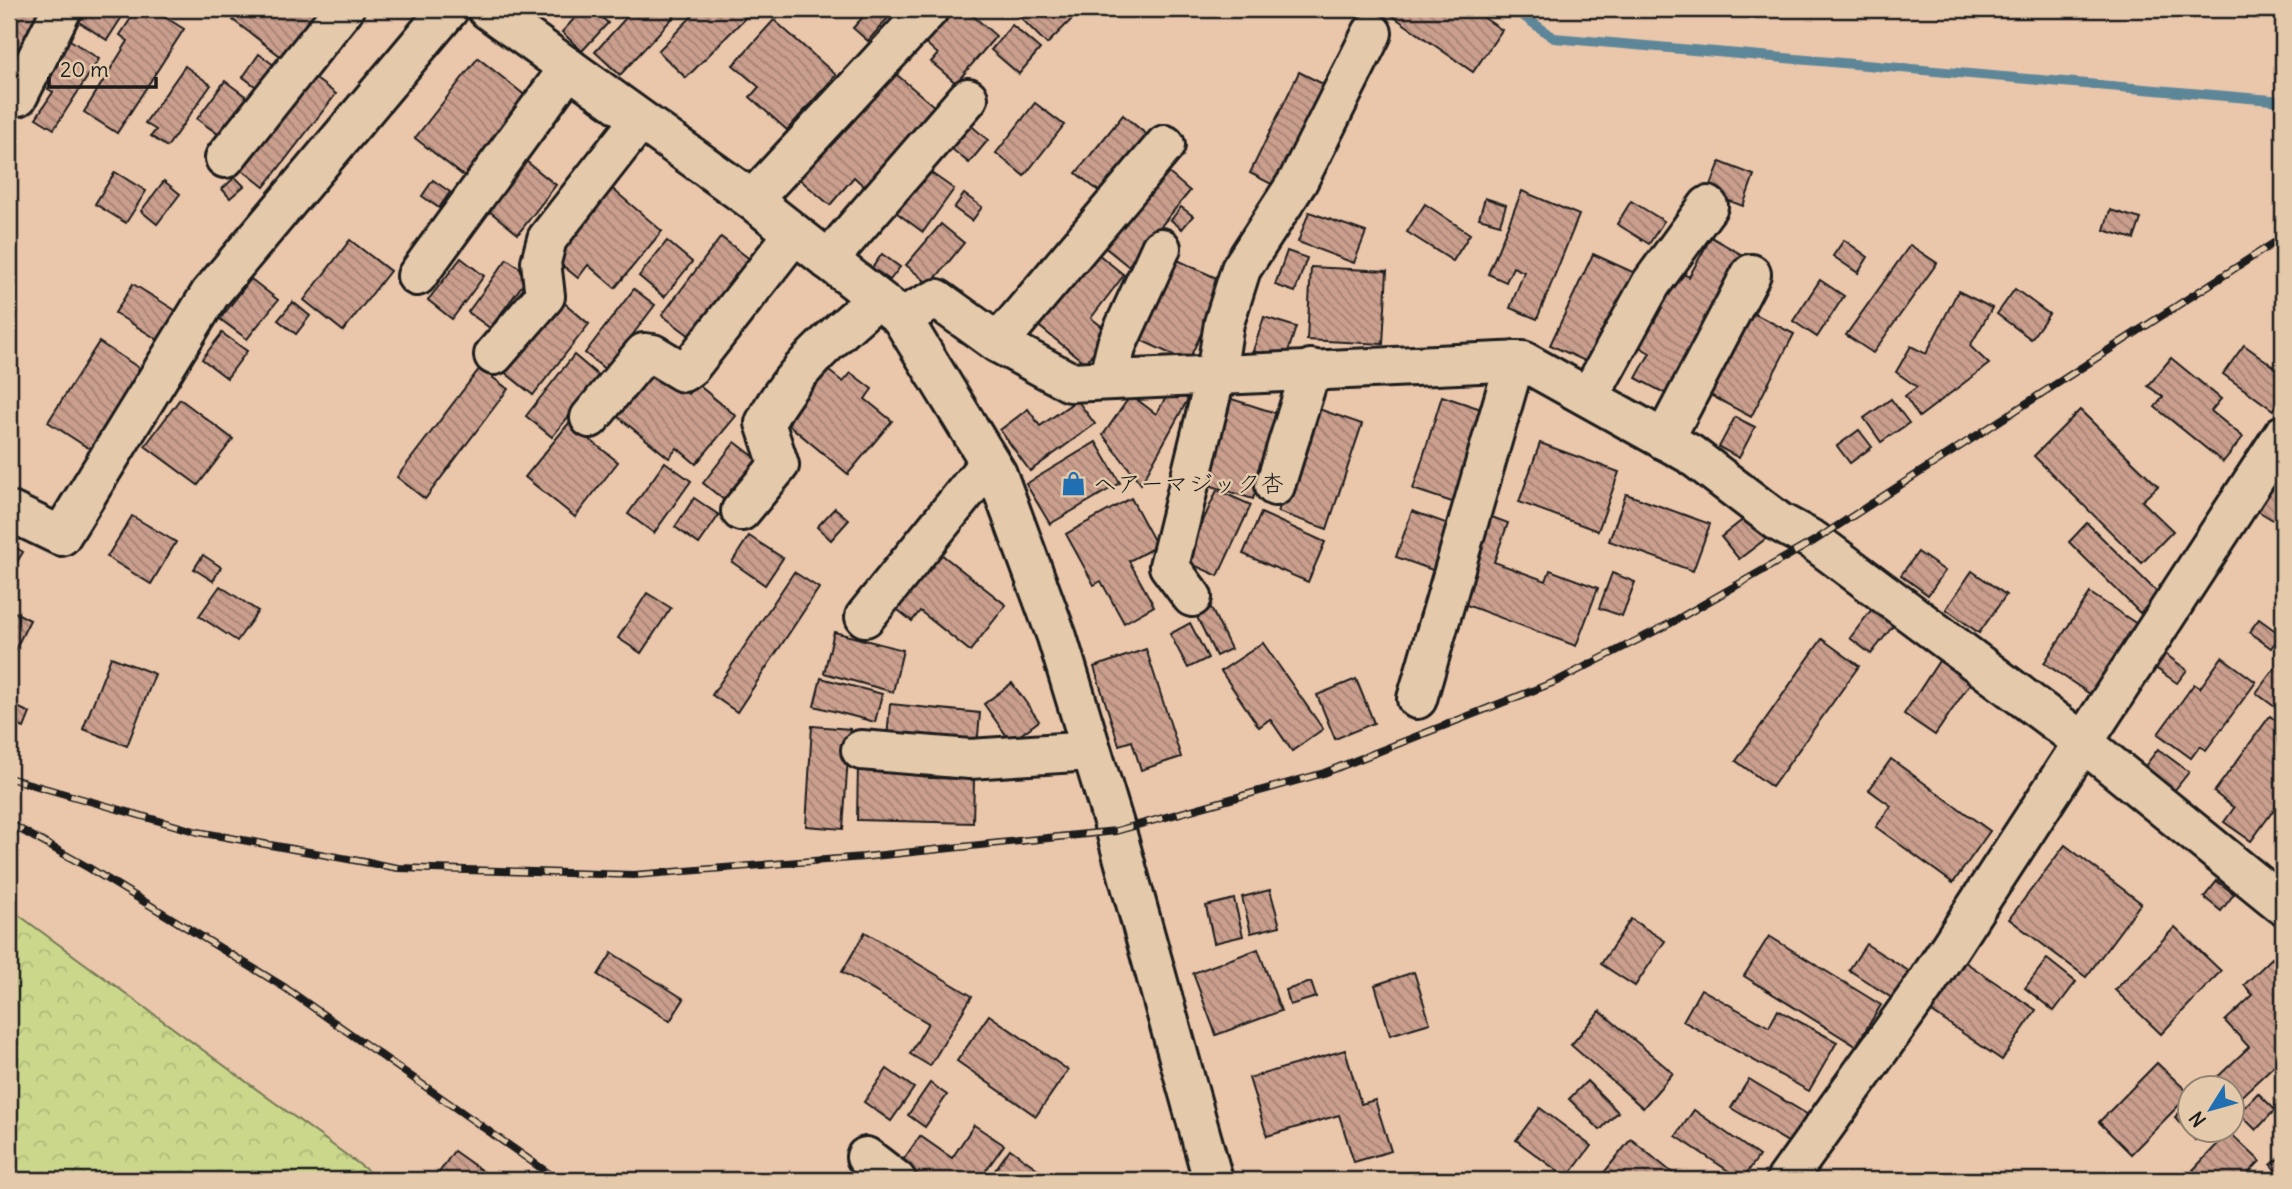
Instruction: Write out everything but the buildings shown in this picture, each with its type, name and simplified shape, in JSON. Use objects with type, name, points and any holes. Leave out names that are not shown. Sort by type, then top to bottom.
[{"type":"street","points":[[18,96],[62,9]]},
{"type":"street","points":[[225,158],[344,9]]},
{"type":"street","points":[[9,511],[61,536],[210,294],[449,9]]},
{"type":"street","points":[[487,9],[752,200],[889,308],[997,474],[1057,637],[1213,1180]]},
{"type":"street","points":[[752,200],[929,9]]},
{"type":"street","points":[[1192,597],[1169,566],[1216,374],[1224,323],[1241,270],[1298,181],[1372,33]]},
{"type":"street","points":[[417,276],[569,68]]},
{"type":"street","points":[[828,260],[968,98]]},
{"type":"street","points":[[494,355],[545,296],[541,262],[547,239],[640,120]]},
{"type":"street","points":[[998,343],[1165,145]]},
{"type":"street","points":[[1589,397],[1650,284],[1708,205]]},
{"type":"street","points":[[590,418],[644,353],[653,354],[683,372],[691,366],[794,234]]},
{"type":"street","points":[[1108,380],[1117,344],[1161,248]]},
{"type":"street","points":[[1664,440],[1751,274]]},
{"type":"street","points":[[741,511],[779,465],[765,423],[780,393],[823,346],[889,308],[937,299],[998,343],[1070,382],[1524,361],[1690,454],[1779,522],[1814,541],[2084,743],[2283,905]]},
{"type":"street","points":[[1417,699],[1515,361]]},
{"type":"street","points":[[1275,486],[1311,369]]},
{"type":"street","points":[[1786,1180],[1924,986],[2283,435]]},
{"type":"street","points":[[865,617],[989,463]]},
{"type":"street","points":[[861,750],[970,759],[1091,751]]},
{"type":"street","points":[[866,1157],[896,1180]]},
{"type":"green space","points":[[9,908],[375,1176],[380,1180],[9,1180]]},
{"type":"waterway","points":[[1514,9],[1554,38],[2283,101]]},
{"type":"railway","points":[[9,778],[198,832],[398,868],[634,875],[864,857],[1116,831],[1324,773],[1557,681],[1669,624],[1814,541],[2283,237]]},
{"type":"railway","points":[[9,823],[89,868],[284,987],[558,1180]]},
{"type":"place","name":"ヘアーマジック杏","points":[[1073,483]]}]
